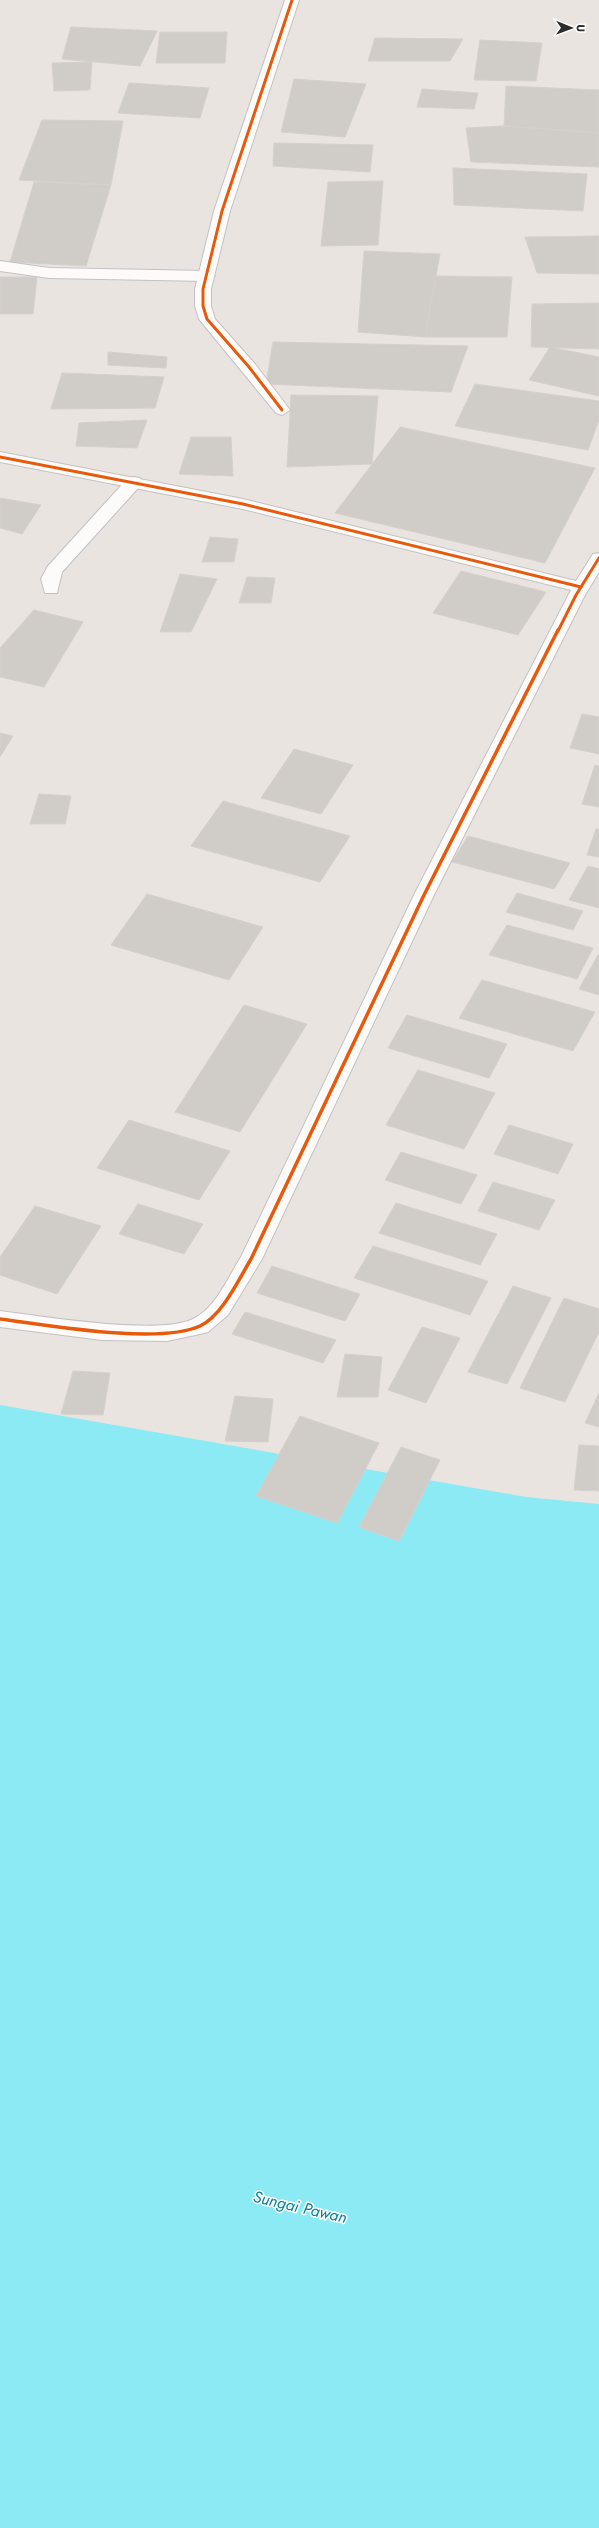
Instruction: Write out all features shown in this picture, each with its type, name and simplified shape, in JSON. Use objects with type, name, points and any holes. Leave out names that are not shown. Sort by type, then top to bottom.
[{"type":"street","points":[[282,410],[249,367],[207,320],[203,306],[207,276],[222,211],[292,0]]},
{"type":"street","points":[[0,266],[49,273],[207,276]]},
{"type":"street","points":[[0,457],[243,504],[581,587]]},
{"type":"street","points":[[51,589],[50,579],[54,570],[134,482]]},
{"type":"street","points":[[0,1319],[102,1332],[167,1333],[200,1326],[220,1309],[251,1259],[424,895],[581,587],[599,558]]},
{"type":"water","name":"Sungai Pawan","points":[[0,1405],[526,1497],[599,1504],[599,2528],[0,2528]]},
{"type":"building","points":[[71,27],[157,31],[140,66],[62,59]]},
{"type":"building","points":[[160,32],[227,32],[225,63],[156,63]]},
{"type":"building","points":[[375,38],[463,39],[450,61],[368,61]]},
{"type":"building","points":[[480,40],[542,43],[536,81],[474,80]]},
{"type":"building","points":[[92,62],[90,90],[54,91],[52,63]]},
{"type":"building","points":[[294,79],[366,84],[345,137],[281,132]]},
{"type":"building","points":[[129,83],[209,88],[200,118],[118,113]]},
{"type":"building","points":[[506,86],[599,90],[599,133],[504,126]]},
{"type":"building","points":[[422,89],[478,93],[474,109],[417,107]]},
{"type":"building","points":[[42,120],[123,121],[111,185],[19,180]]},
{"type":"building","points":[[504,126],[599,133],[599,167],[471,162],[466,128]]},
{"type":"building","points":[[274,143],[373,145],[370,172],[273,166]]},
{"type":"building","points":[[453,168],[587,174],[583,211],[454,205]]},
{"type":"building","points":[[383,181],[378,245],[321,246],[328,182]]},
{"type":"building","points":[[34,182],[111,185],[86,266],[10,262]]},
{"type":"building","points":[[599,236],[599,274],[537,273],[525,237]]},
{"type":"building","points":[[364,251],[440,254],[425,337],[358,332]]},
{"type":"building","points":[[436,276],[512,277],[507,337],[425,337]]},
{"type":"building","points":[[0,277],[37,277],[33,314],[0,314]]},
{"type":"building","points":[[599,303],[599,349],[531,347],[532,304]]},
{"type":"building","points":[[273,342],[468,346],[451,392],[266,384]]},
{"type":"building","points":[[550,347],[599,357],[599,396],[529,380]]},
{"type":"building","points":[[108,352],[167,357],[166,368],[108,365]]},
{"type":"building","points":[[62,373],[164,377],[155,408],[51,409]]},
{"type":"building","points":[[475,384],[599,401],[599,420],[588,450],[455,426]]},
{"type":"building","points":[[291,395],[378,396],[372,464],[287,467]]},
{"type":"building","points":[[147,420],[137,448],[76,446],[79,423]]},
{"type":"building","points":[[400,427],[595,468],[545,563],[335,513]]},
{"type":"building","points":[[191,437],[231,437],[233,476],[179,474]]},
{"type":"building","points":[[0,498],[41,505],[22,534],[0,528]]},
{"type":"building","points":[[210,537],[238,539],[234,562],[202,562]]},
{"type":"building","points":[[461,571],[546,592],[518,635],[433,613]]},
{"type":"building","points":[[180,574],[217,579],[191,632],[160,632]]},
{"type":"building","points":[[247,577],[275,578],[271,603],[239,603]]},
{"type":"building","points":[[34,610],[83,622],[44,687],[0,677],[0,648]]},
{"type":"building","points":[[582,714],[599,717],[599,754],[570,748]]},
{"type":"building","points":[[0,733],[13,736],[0,757]]},
{"type":"building","points":[[294,749],[353,765],[321,814],[261,798]]},
{"type":"building","points":[[595,765],[599,766],[599,807],[582,804]]},
{"type":"building","points":[[39,794],[71,796],[65,824],[30,824]]},
{"type":"building","points":[[223,801],[350,836],[320,882],[191,846]]},
{"type":"building","points":[[596,829],[599,829],[599,857],[587,855]]},
{"type":"building","points":[[468,836],[570,863],[554,889],[452,862]]},
{"type":"building","points":[[588,866],[599,869],[599,908],[569,900]]},
{"type":"building","points":[[517,893],[583,911],[573,930],[506,912]]},
{"type":"building","points":[[147,894],[263,927],[229,980],[111,945]]},
{"type":"building","points":[[507,925],[593,948],[577,979],[489,955]]},
{"type":"building","points":[[599,955],[599,995],[579,989]]},
{"type":"building","points":[[482,980],[595,1012],[573,1051],[459,1018]]},
{"type":"building","points":[[244,1005],[307,1024],[240,1132],[175,1112]]},
{"type":"building","points":[[407,1015],[507,1044],[489,1078],[388,1048]]},
{"type":"building","points":[[418,1070],[495,1093],[464,1149],[386,1125]]},
{"type":"building","points":[[129,1120],[230,1151],[199,1200],[97,1168]]},
{"type":"building","points":[[509,1125],[573,1144],[558,1174],[494,1154]]},
{"type":"building","points":[[401,1152],[477,1175],[461,1204],[385,1180]]},
{"type":"building","points":[[493,1182],[555,1200],[539,1230],[478,1211]]},
{"type":"building","points":[[396,1203],[497,1234],[480,1265],[379,1233]]},
{"type":"building","points":[[138,1204],[203,1224],[184,1254],[119,1234]]},
{"type":"building","points":[[35,1206],[101,1226],[57,1294],[0,1275],[0,1257]]},
{"type":"building","points":[[373,1246],[488,1281],[470,1315],[354,1278]]},
{"type":"building","points":[[272,1266],[360,1294],[345,1321],[257,1293]]},
{"type":"building","points":[[513,1286],[551,1298],[507,1384],[468,1372]]},
{"type":"building","points":[[564,1298],[599,1309],[599,1332],[565,1402],[520,1388]]},
{"type":"building","points":[[245,1312],[336,1340],[323,1363],[232,1334]]},
{"type":"building","points":[[422,1327],[460,1338],[426,1403],[388,1390]]},
{"type":"building","points":[[345,1354],[382,1357],[378,1397],[337,1397]]},
{"type":"building","points":[[73,1371],[110,1373],[103,1415],[61,1414]]},
{"type":"building","points":[[599,1393],[599,1427],[585,1423]]},
{"type":"building","points":[[235,1396],[273,1399],[268,1442],[225,1441]]},
{"type":"building","points":[[300,1416],[379,1443],[337,1523],[256,1496]]},
{"type":"building","points":[[579,1445],[599,1446],[599,1491],[574,1490]]},
{"type":"building","points":[[401,1447],[440,1460],[399,1541],[359,1527]]},
{"type":"cycle path","points":[[282,410],[249,367],[207,319],[203,306],[203,289],[222,211],[292,0]]},
{"type":"cycle path","points":[[0,457],[243,504],[581,587]]},
{"type":"cycle path","points":[[0,1319],[102,1332],[167,1333],[200,1326],[220,1309],[251,1259],[424,895],[576,595],[599,558]]}]
